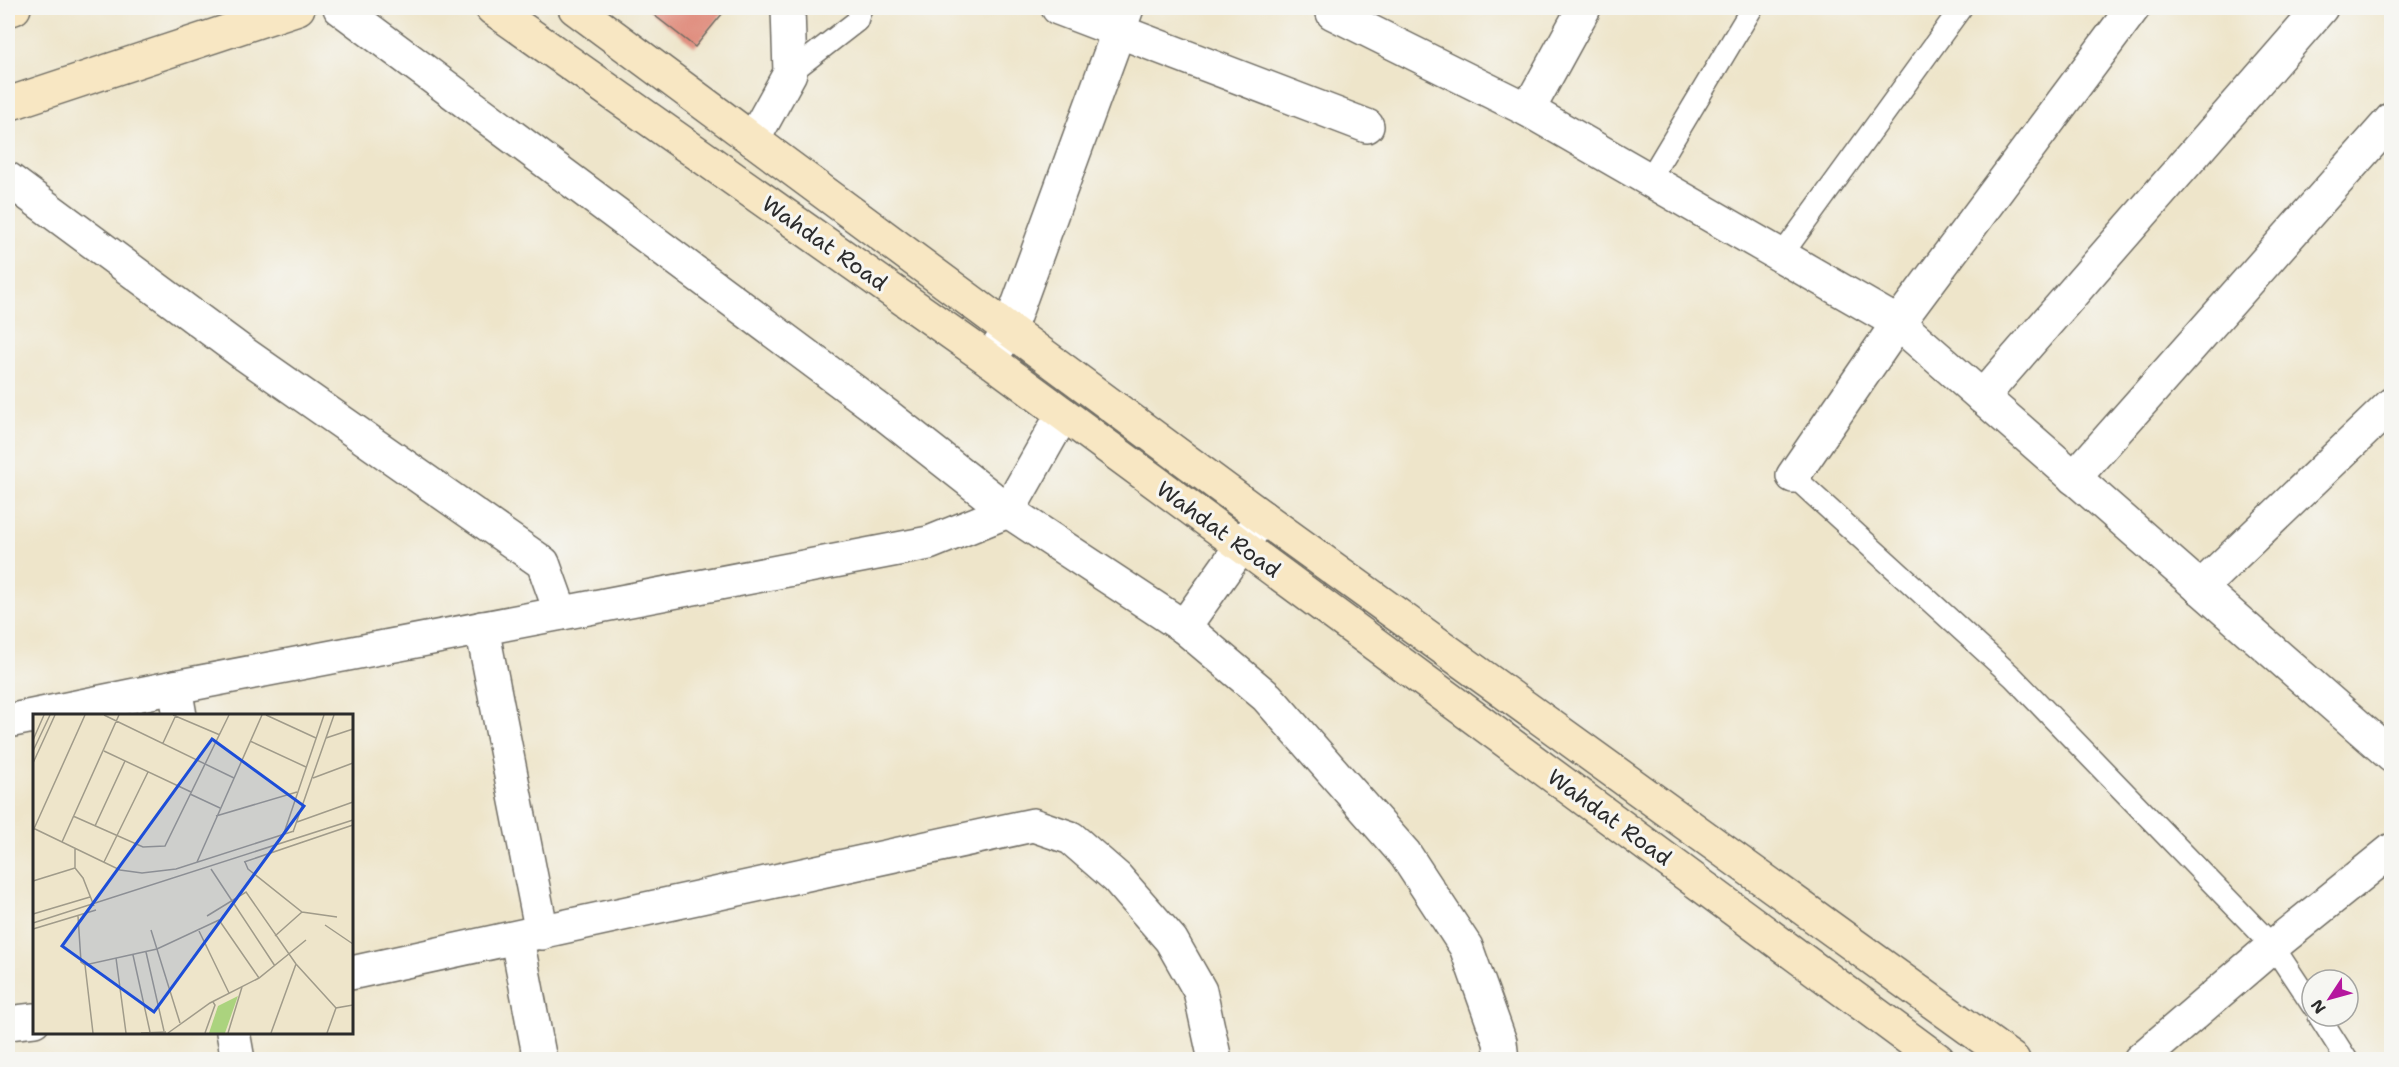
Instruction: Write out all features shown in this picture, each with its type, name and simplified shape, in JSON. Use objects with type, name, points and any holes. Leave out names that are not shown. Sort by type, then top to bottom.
[{"type":"main road","points":[[8,10],[15,8]]},
{"type":"main road","points":[[8,104],[298,8]]},
{"type":"main road","name":"Wahdat Road","points":[[492,8],[990,360],[1924,1055]]},
{"type":"main road","name":"Wahdat Road","points":[[575,8],[1262,517],[2013,1059]]},
{"type":"street","points":[[340,8],[867,401],[1008,511],[1184,627],[1267,697],[1405,854],[1466,947],[1500,1042],[1502,1059]]},
{"type":"street","points":[[753,140],[790,73],[788,8]]},
{"type":"street","points":[[1058,8],[1122,19],[1367,126]]},
{"type":"street","points":[[1335,8],[1333,13],[1528,110],[1898,323],[2391,756]]},
{"type":"street","points":[[1528,110],[1584,8]]},
{"type":"street","points":[[1793,476],[1898,323],[2133,8]]},
{"type":"street","points":[[1982,397],[2321,8]]},
{"type":"street","points":[[990,360],[1009,330],[1122,19]]},
{"type":"street","points":[[2074,478],[2391,119]]},
{"type":"street","points":[[8,179],[243,353],[543,563],[561,613]]},
{"type":"street","points":[[2200,588],[2391,404]]},
{"type":"street","points":[[72,714],[177,701],[482,627],[929,543],[1008,511],[1063,414]]},
{"type":"street","points":[[1184,627],[1262,517]]},
{"type":"street","points":[[482,627],[529,936],[540,1059]]},
{"type":"street","points":[[8,722],[33,719]]},
{"type":"street","points":[[352,973],[1033,825],[1071,838],[1117,878],[1171,940],[1200,991],[1215,1059]]},
{"type":"street","points":[[2140,1059],[2391,850]]},
{"type":"street","points":[[8,1023],[33,1020]]},
{"type":"street","points":[[233,1034],[237,1059]]},
{"type":"lane","points":[[790,73],[857,21],[861,8]]},
{"type":"lane","points":[[1649,180],[1752,8]]},
{"type":"lane","points":[[1781,256],[1961,8]]},
{"type":"lane","points":[[1793,476],[2013,677],[2273,946],[2300,987]]},
{"type":"lane","points":[[2327,1028],[2347,1059]]},
{"type":"building","points":[[645,8],[727,8],[695,47]]}]
